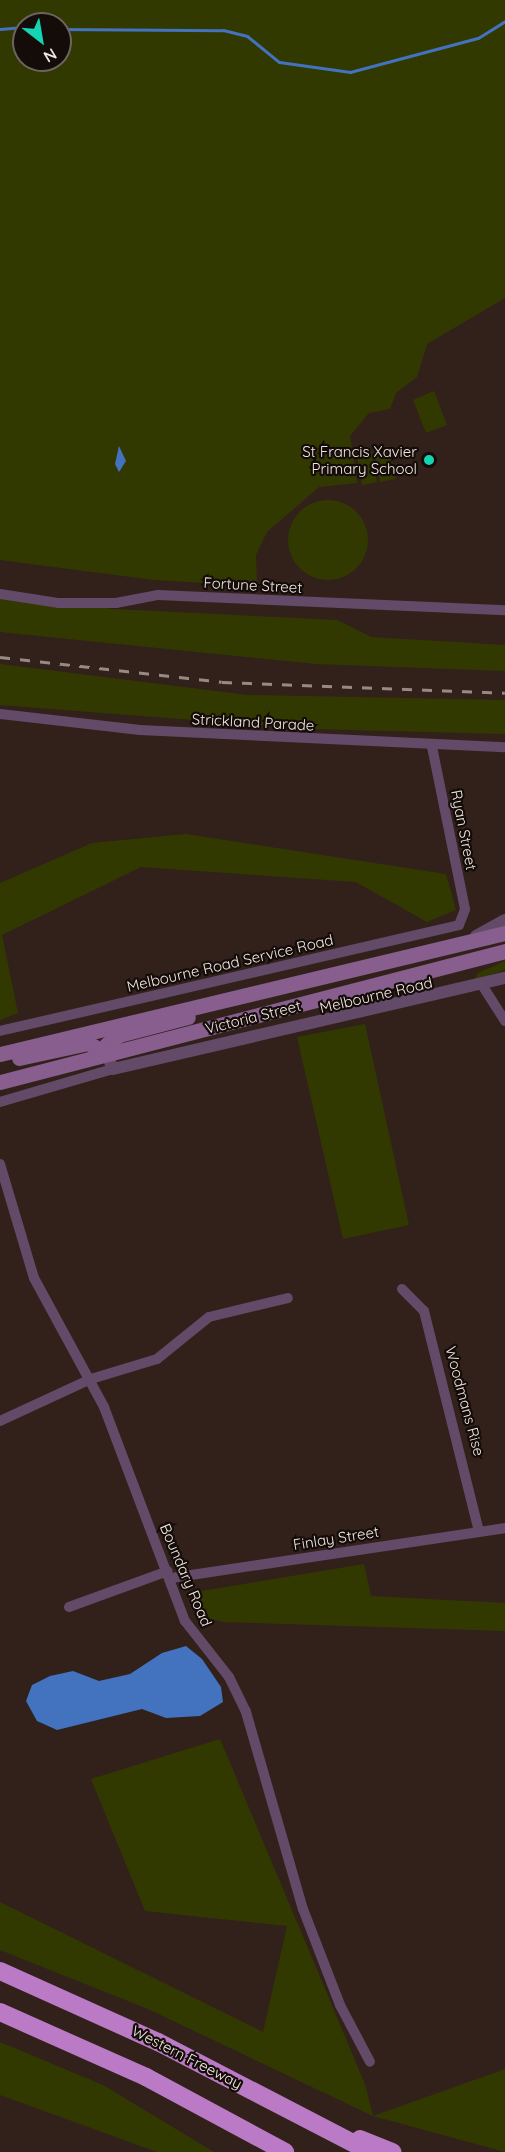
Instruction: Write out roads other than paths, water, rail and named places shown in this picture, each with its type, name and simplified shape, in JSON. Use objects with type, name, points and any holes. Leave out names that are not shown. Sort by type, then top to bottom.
[{"type":"highway","name":"Western Freeway","points":[[0,1971],[159,2042],[369,2152]]},
{"type":"highway","points":[[0,2012],[182,2095],[285,2152]]},
{"type":"highway","points":[[182,2095],[266,2152]]},
{"type":"highway","points":[[291,2113],[393,2152]]},
{"type":"main road","name":"Victoria Street","points":[[0,1053],[393,962],[505,933]]},
{"type":"main road","name":"Victoria Street","points":[[0,1083],[106,1053],[505,951]]},
{"type":"main road","points":[[106,1053],[111,1040],[125,1033],[393,962]]},
{"type":"main road","points":[[0,1062],[88,1043],[101,1046],[106,1053]]},
{"type":"street","name":"Fortune Street","points":[[0,594],[59,603],[116,603],[158,595],[505,610]]},
{"type":"street","name":"Strickland Parade","points":[[0,714],[140,730],[432,747],[505,747]]},
{"type":"street","name":"Ryan Street","points":[[432,747],[463,919]]},
{"type":"street","name":"Melbourne Road Service Road","points":[[0,1031],[446,930],[463,919]]},
{"type":"street","points":[[441,950],[505,920]]},
{"type":"street","name":"Melbourne Road","points":[[0,1102],[112,1068],[505,978]]},
{"type":"street","points":[[482,985],[505,1021]]},
{"type":"street","points":[[106,1053],[112,1068]]},
{"type":"street","name":"Boundary Road","points":[[0,1164],[34,1278],[91,1379],[188,1626],[229,1677],[246,1712],[303,1909],[340,2005],[370,2062]]},
{"type":"street","name":"Woodmans Rise","points":[[402,1289],[424,1311],[479,1531]]},
{"type":"street","points":[[0,1421],[91,1379],[158,1359],[209,1317],[288,1298]]},
{"type":"street","name":"Finlay Street","points":[[69,1607],[169,1574],[505,1528]]},
{"type":"water","points":[[119,446],[126,461],[119,472],[115,464]]},
{"type":"water","points":[[186,1646],[202,1659],[221,1687],[223,1702],[200,1716],[166,1718],[142,1709],[57,1730],[37,1721],[26,1701],[32,1685],[50,1676],[73,1671],[99,1681],[130,1674],[162,1653]]},
{"type":"waterway","points":[[72,29],[223,30],[247,36],[279,62],[350,72],[478,38],[505,21]]},
{"type":"waterway","points":[[0,29],[12,28]]},
{"type":"railway","points":[[0,657],[222,682],[505,693]]},
{"type":"place","name":"St Francis Xavier Primary School","points":[[429,460]]}]
